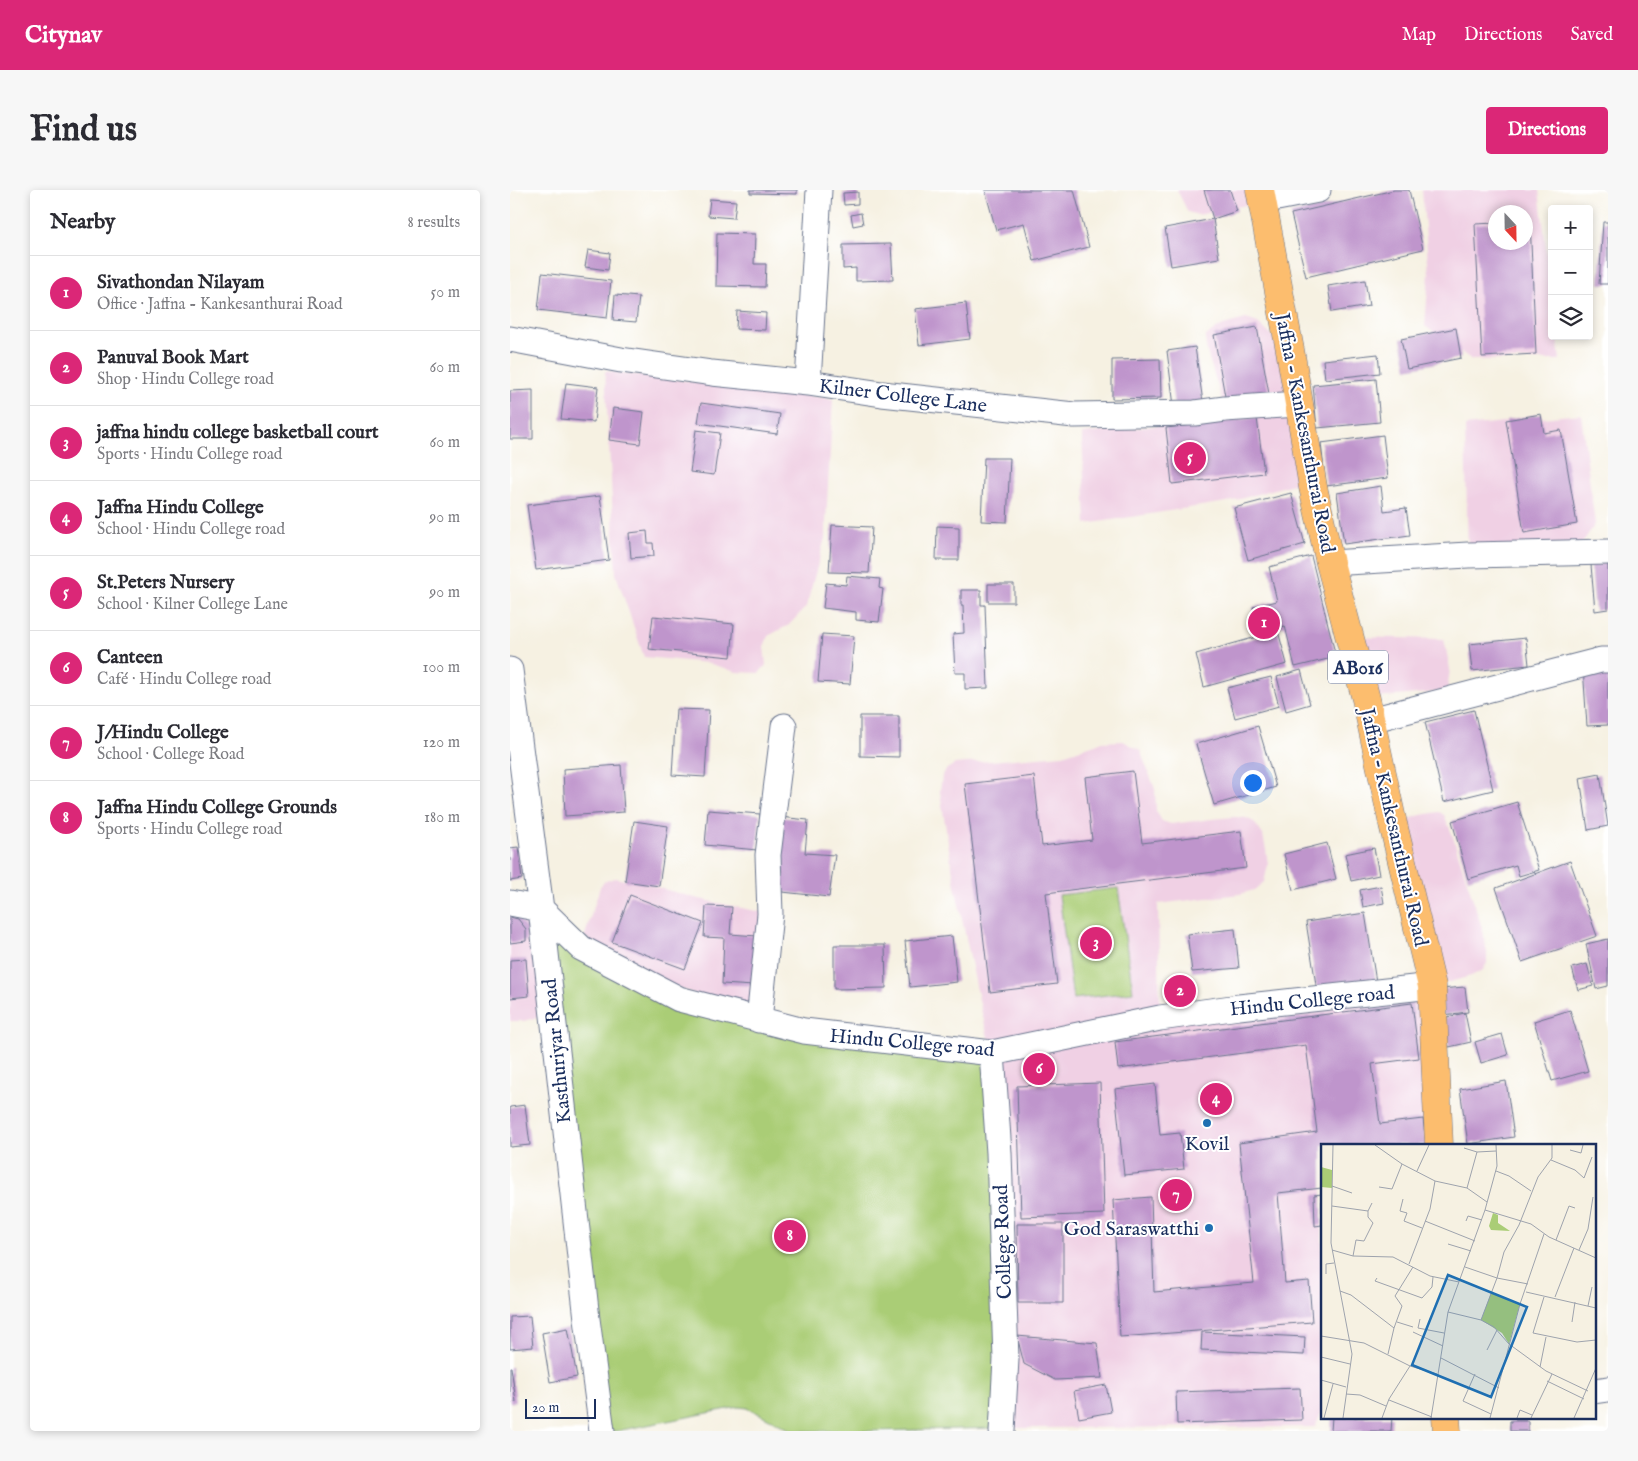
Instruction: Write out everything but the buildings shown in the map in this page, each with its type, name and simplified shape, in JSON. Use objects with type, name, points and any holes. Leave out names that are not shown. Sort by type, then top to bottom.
[{"type":"main road","name":"Jaffna - Kankesanthurai Road","points":[[1261,196],[1313,486],[1330,564],[1371,720],[1392,824],[1432,986],[1439,1144]]},
{"type":"main road","points":[[1446,1418],[1447,1431]]},
{"type":"street","points":[[808,383],[819,190]]},
{"type":"street","points":[[1261,196],[1318,190]]},
{"type":"street","name":"Kilner College Lane","points":[[510,339],[621,360],[712,373],[1074,415],[1195,413],[1298,404]]},
{"type":"street","points":[[1330,564],[1468,555],[1608,552]]},
{"type":"street","points":[[1371,720],[1601,660],[1608,660]]},
{"type":"street","name":"Kasthuriyar Road","points":[[510,670],[541,908],[582,1280],[602,1431]]},
{"type":"street","points":[[759,1020],[770,914],[768,855],[784,726]]},
{"type":"street","points":[[510,902],[541,908]]},
{"type":"street","name":"Hindu College road","points":[[541,908],[581,948],[679,1000],[804,1031],[992,1053],[1160,1018],[1239,1007],[1432,986]]},
{"type":"street","name":"College Road","points":[[992,1053],[999,1153],[1006,1358],[1002,1431]]},
{"type":"shaded area","points":[[1177,190],[1318,190],[1198,215],[1188,212]]},
{"type":"shaded area","points":[[1422,190],[1539,190],[1548,263],[1548,340],[1558,340],[1560,360],[1472,360],[1425,326],[1429,274]]},
{"type":"shaded area","points":[[1246,319],[1258,323],[1272,336],[1279,347],[1298,404],[1225,409],[1207,352],[1205,339],[1206,336],[1223,325]]},
{"type":"shaded area","points":[[605,371],[833,399],[825,538],[806,607],[789,625],[768,636],[764,647],[766,665],[759,673],[736,672],[708,663],[644,657],[616,574]]},
{"type":"shaded area","points":[[1287,412],[1303,481],[1233,501],[1086,524],[1082,434]]},
{"type":"shaded area","points":[[1581,414],[1595,524],[1576,552],[1468,555],[1465,426]]},
{"type":"shaded area","points":[[1350,637],[1444,639],[1450,669],[1447,691],[1366,699]]},
{"type":"shaded area","points":[[1123,741],[1140,750],[1155,789],[1156,811],[1162,821],[1171,824],[1235,817],[1246,818],[1254,822],[1263,835],[1268,865],[1264,882],[1254,890],[1240,894],[1158,904],[1160,1018],[1431,986],[1393,824],[1421,815],[1439,812],[1444,815],[1452,834],[1483,931],[1487,963],[1483,970],[1471,976],[1432,987],[1439,1144],[1321,1144],[1321,1413],[1315,1427],[1002,1428],[992,1053],[955,886],[940,792],[942,776],[947,769],[955,764],[1063,755],[1101,742]]},
{"type":"shaded area","points":[[615,878],[770,914],[759,1020],[581,948],[600,887],[605,881]]},
{"type":"shaded area","points":[[510,903],[541,909],[552,1014],[523,1021],[510,1021]]},
{"type":"green space","points":[[1118,888],[1133,992],[1073,999],[1059,895]]},
{"type":"green space","points":[[541,909],[679,999],[992,1053],[1002,1428],[793,1431],[748,1408],[738,1407],[617,1431],[602,1431]]},
{"type":"place","name":"St.Peters Nursery","points":[[1190,458]]},
{"type":"place","name":"Sivathondan Nilayam","points":[[1264,623]]},
{"type":"place","name":"jaffna hindu college basketball court","points":[[1096,943]]},
{"type":"place","name":"Panuval Book Mart","points":[[1180,991]]},
{"type":"place","name":"Canteen","points":[[1039,1069]]},
{"type":"place","name":"Jaffna Hindu College","points":[[1216,1099]]},
{"type":"place","name":"Kovil","points":[[1207,1123]]},
{"type":"place","name":"J/Hindu College","points":[[1176,1195]]},
{"type":"place","name":"God Saraswatthi","points":[[1209,1228]]},
{"type":"place","name":"Jaffna Hindu College Grounds","points":[[790,1236]]}]
